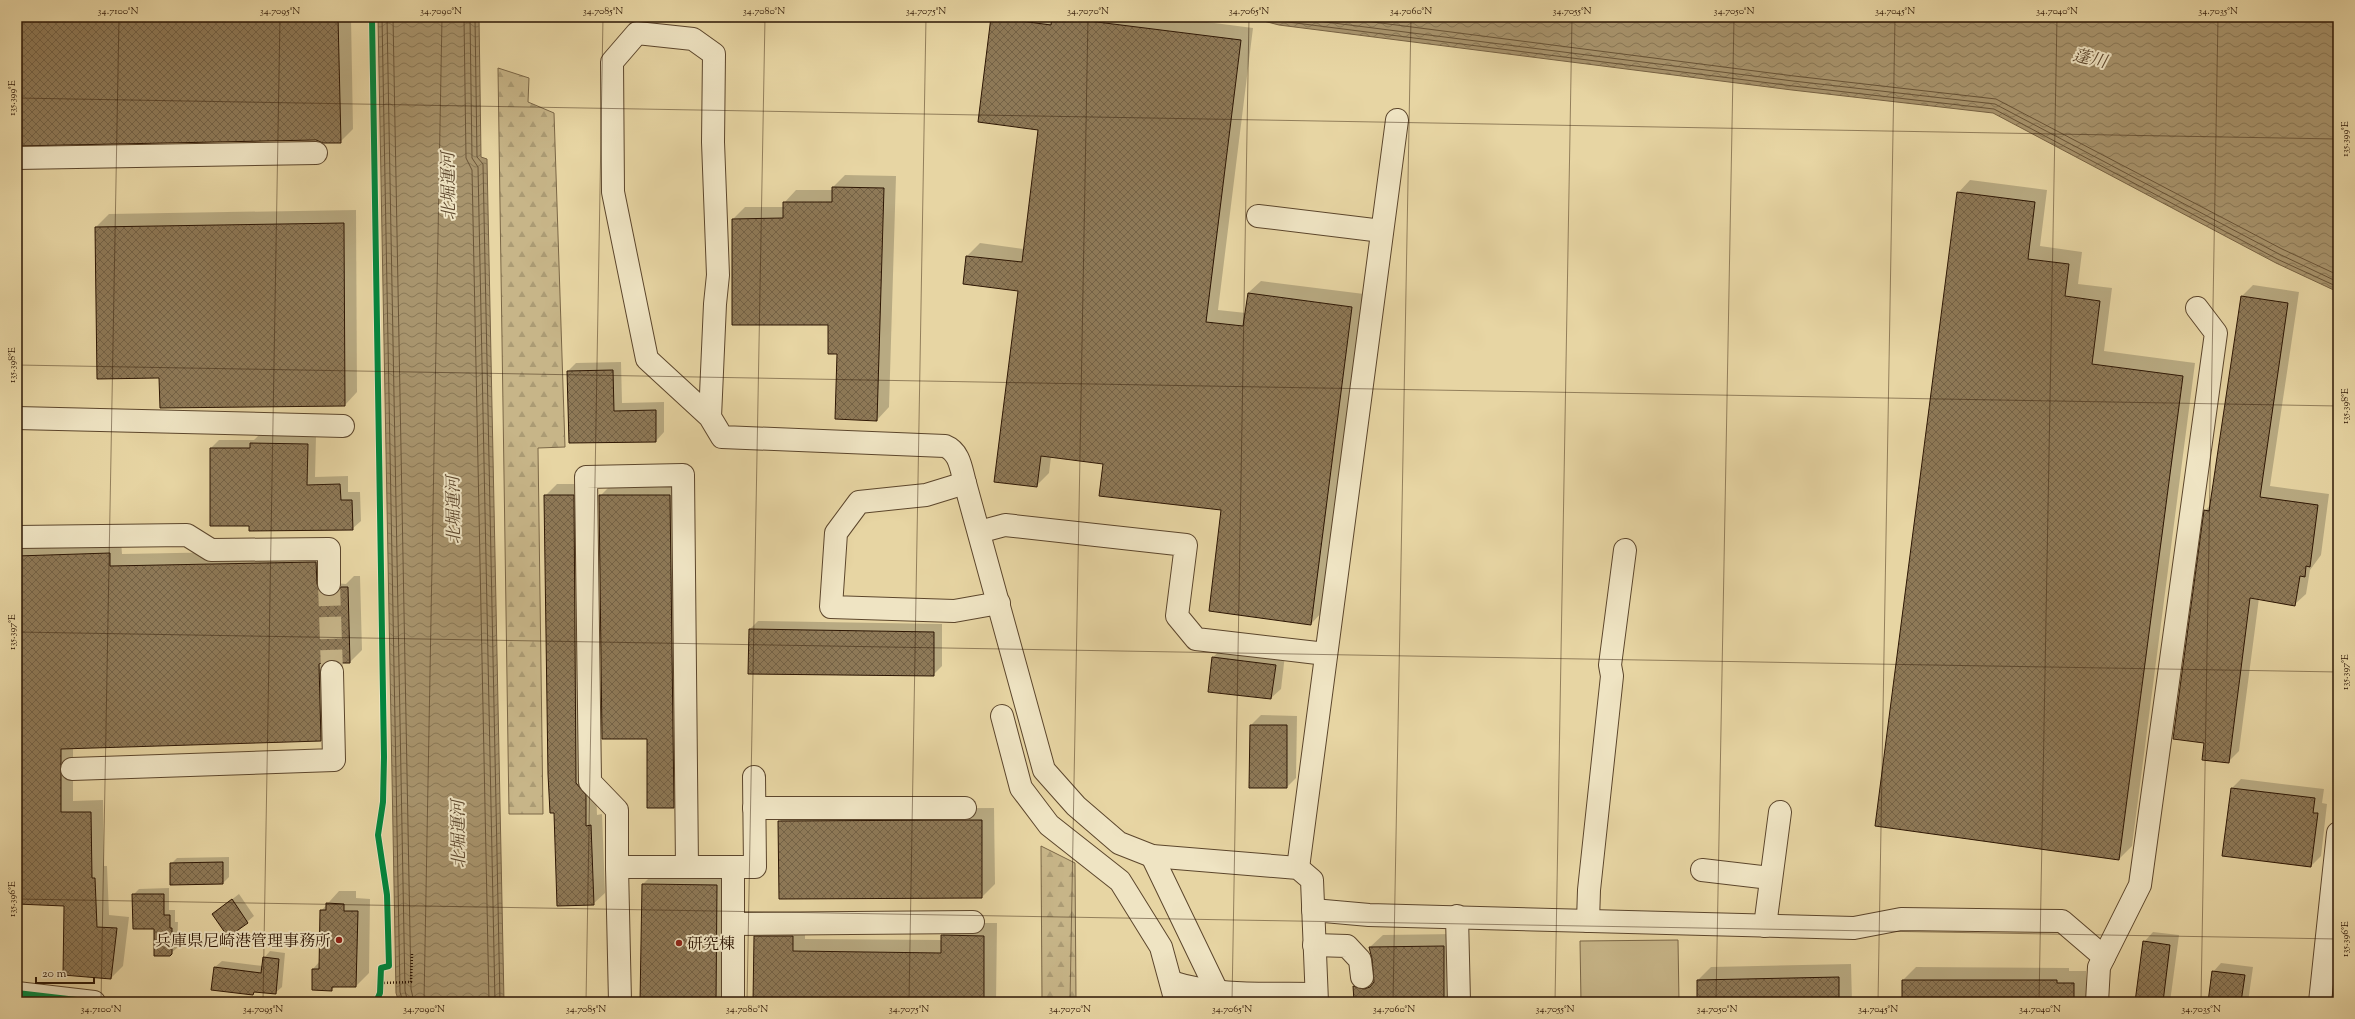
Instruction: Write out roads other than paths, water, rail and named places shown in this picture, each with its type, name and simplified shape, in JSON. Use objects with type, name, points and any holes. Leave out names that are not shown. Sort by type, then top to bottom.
[{"type":"street","points":[[710,417],[715,304],[718,275],[713,142],[714,54],[694,39],[637,33],[612,62],[613,192],[647,359],[710,417],[722,437],[945,446],[953,449],[957,454],[1044,770],[1076,806],[1119,843],[1152,856],[1298,868],[1312,880],[1316,998],[1187,988],[1174,992],[1161,947],[1120,881],[1049,825],[1021,788],[1002,716]]},
{"type":"street","points":[[1298,868],[1397,120]]},
{"type":"street","points":[[17,158],[316,154]]},
{"type":"street","points":[[1258,216],[1382,231]]},
{"type":"street","points":[[2097,1002],[2098,967],[2140,885],[2216,333],[2197,308]]},
{"type":"street","points":[[17,418],[343,426]]},
{"type":"street","points":[[620,1002],[617,810],[590,782],[586,477],[683,475],[687,867]]},
{"type":"street","points":[[965,483],[926,495],[859,502],[836,533],[831,607],[954,611],[999,603]]},
{"type":"street","points":[[979,532],[1005,525],[1186,545],[1177,616],[1196,639],[1326,654]]},
{"type":"street","points":[[17,537],[187,535],[211,550],[329,548],[329,584]]},
{"type":"street","points":[[1588,921],[1589,890],[1612,676],[1610,665],[1625,550]]},
{"type":"street","points":[[72,769],[334,760],[332,672]]},
{"type":"street","points":[[617,867],[755,867],[754,776]]},
{"type":"street","points":[[754,808],[965,808]]},
{"type":"street","points":[[1765,926],[1770,878],[1780,812]]},
{"type":"street","points":[[2320,1002],[2338,833]]},
{"type":"street","points":[[1152,856],[1217,991]]},
{"type":"street","points":[[733,867],[733,1002]]},
{"type":"street","points":[[1702,870],[1770,878]]},
{"type":"street","points":[[1313,910],[1369,914],[1854,928],[1901,919],[2062,921],[2104,957]]},
{"type":"street","points":[[1457,916],[1459,1002]]},
{"type":"street","points":[[733,924],[973,922]]},
{"type":"street","points":[[1314,945],[1347,946],[1360,960],[1362,976]]},
{"type":"street","points":[[17,994],[84,1001]]},
{"type":"water","name":"北堀運河","points":[[378,17],[479,17],[481,157],[487,159],[504,1002],[399,1002],[396,993]]},
{"type":"water","name":"蓬川","points":[[1248,17],[2338,17],[2338,292],[2276,263],[1993,113],[1792,90],[1279,25]]},
{"type":"tunnel","points":[[329,584],[332,672]]},
{"type":"place","name":"兵庫県尼崎港管理事務所","points":[[339,940]]},
{"type":"place","name":"研究棟","points":[[679,943]]}]
